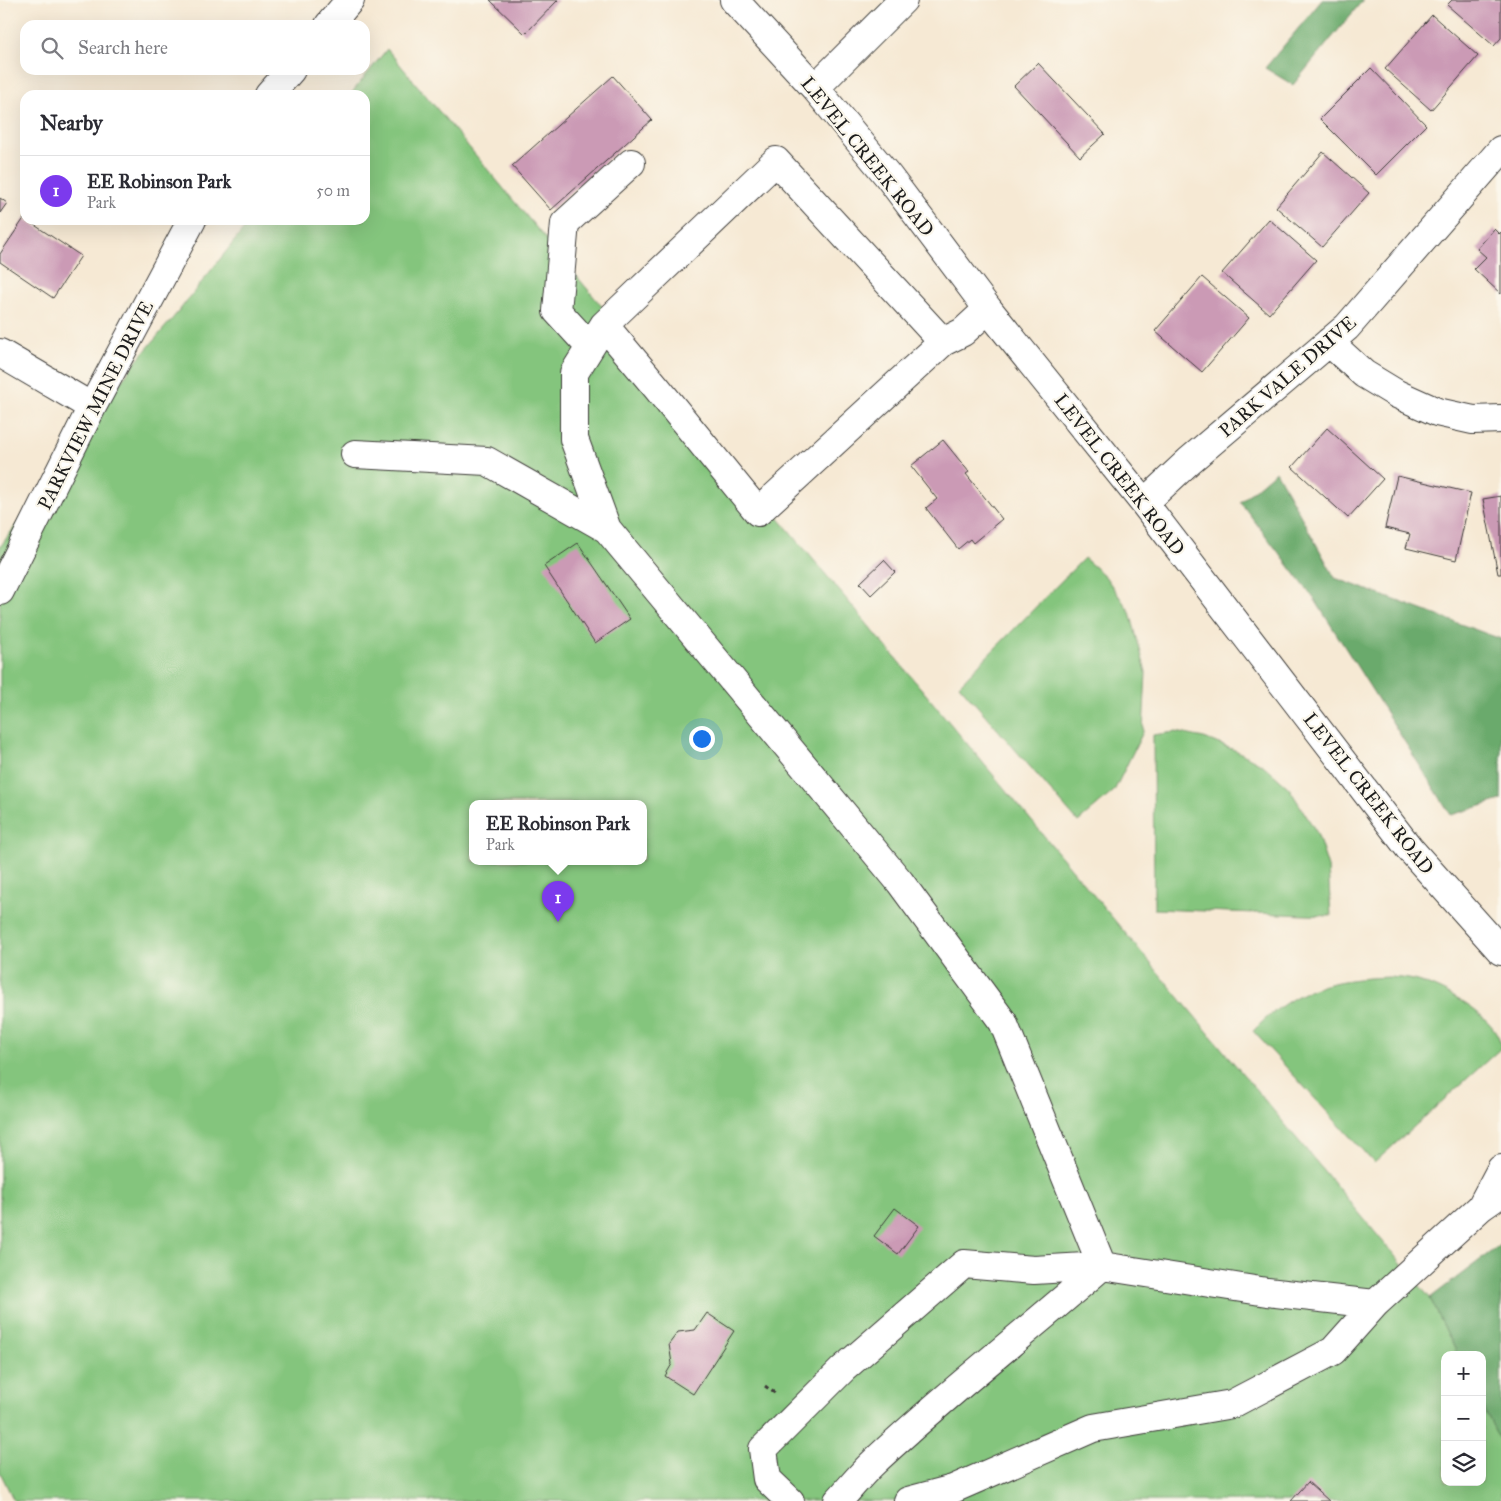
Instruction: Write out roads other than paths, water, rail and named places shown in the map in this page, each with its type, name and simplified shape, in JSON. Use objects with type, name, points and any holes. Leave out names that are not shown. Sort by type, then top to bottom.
[{"type":"street","points":[[333,20],[350,0]]},
{"type":"street","name":"LEVEL CREEK ROAD","points":[[734,0],[815,88],[888,176],[988,310],[1144,503],[1409,848],[1501,951]]},
{"type":"street","points":[[815,88],[904,0]]},
{"type":"street","points":[[273,90],[287,75]]},
{"type":"street","name":"PARK VALE DRIVE","points":[[1144,503],[1189,461],[1347,327],[1501,150]]},
{"type":"street","points":[[943,342],[776,161],[597,336],[574,373],[574,439],[607,529],[900,882],[1003,1022],[1102,1266]]},
{"type":"street","points":[[631,163],[566,223],[557,311],[597,336],[709,450],[758,512],[943,342],[963,332],[988,310]]},
{"type":"street","name":"PARKVIEW MINE DRIVE","points":[[0,591],[92,407],[189,225]]},
{"type":"street","points":[[1329,342],[1364,374],[1397,394],[1421,405],[1437,412],[1473,420],[1501,420]]},
{"type":"street","points":[[0,353],[92,407]]},
{"type":"street","points":[[355,454],[487,461],[607,529]]},
{"type":"street","points":[[908,1501],[953,1489],[1093,1428],[1232,1404],[1333,1351],[1375,1304],[1491,1200],[1501,1169]]},
{"type":"street","points":[[790,1501],[767,1479],[763,1449],[843,1370],[964,1264],[1034,1270],[1102,1266],[1267,1292],[1375,1304]]},
{"type":"street","points":[[838,1501],[873,1463],[974,1374],[1102,1266]]},
{"type":"place","name":"EE Robinson Park","points":[[558,922]]}]
